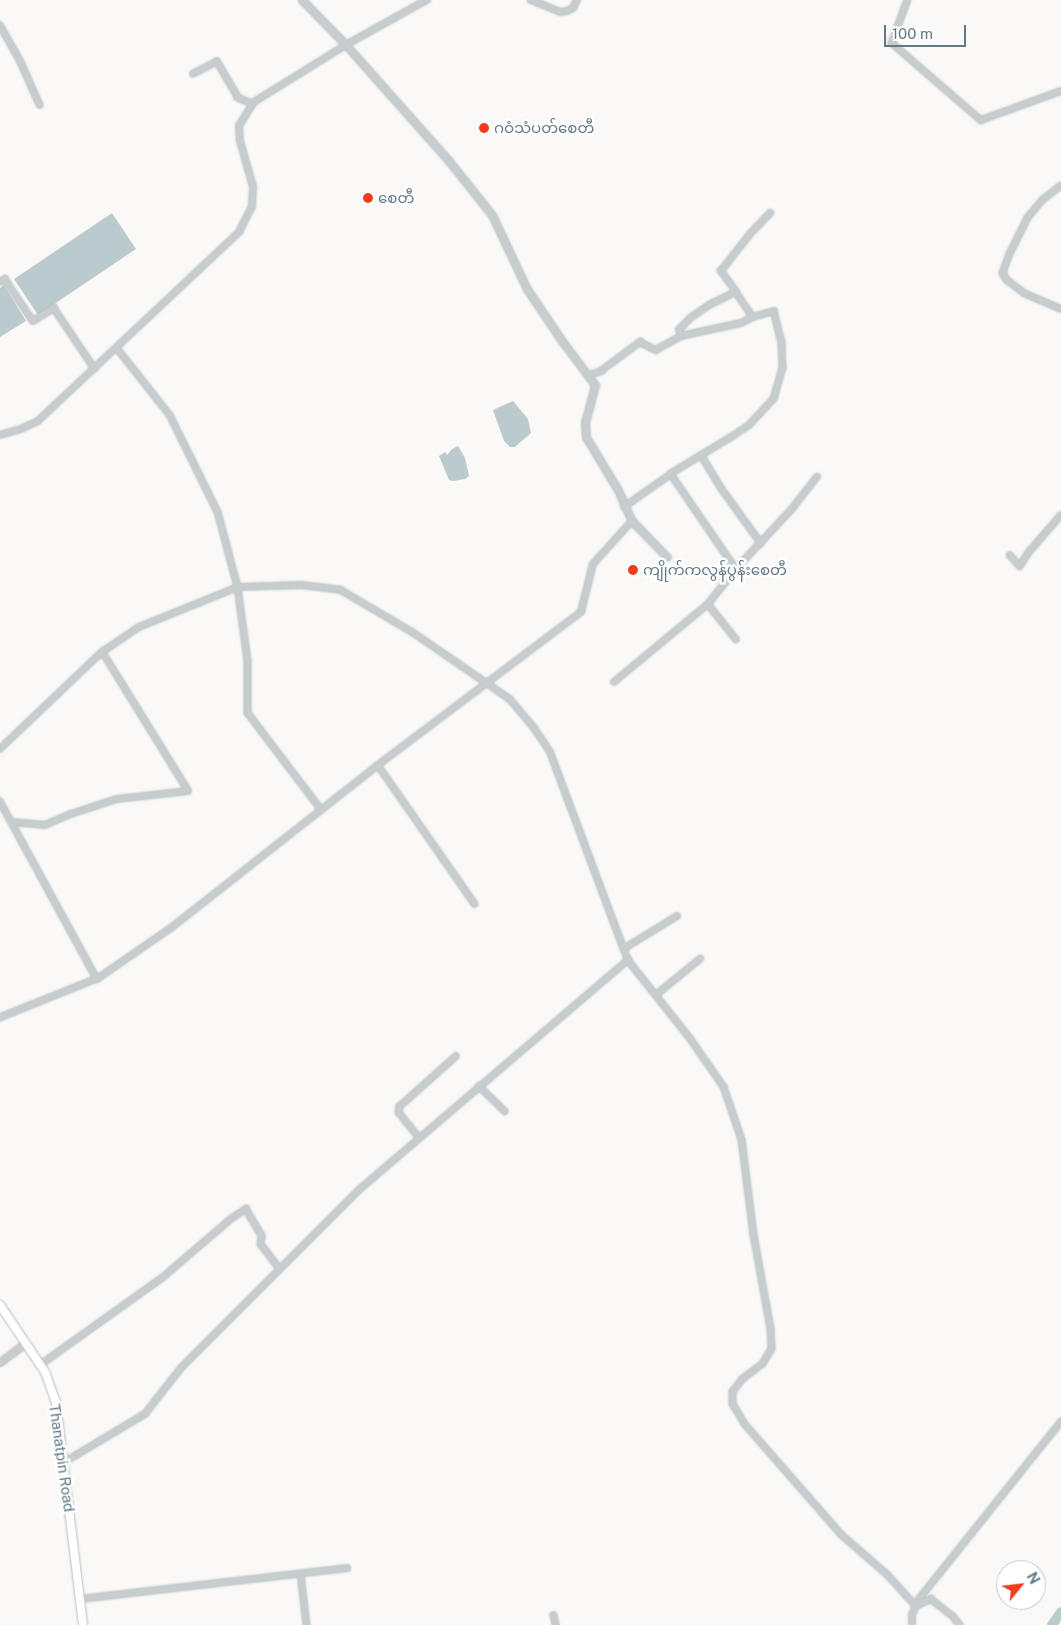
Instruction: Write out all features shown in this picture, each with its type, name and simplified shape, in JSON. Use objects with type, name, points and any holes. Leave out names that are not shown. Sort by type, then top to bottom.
[{"type":"main road","name":"Thanatpin Road","points":[[0,1305],[40,1364],[56,1402],[84,1625]]},
{"type":"street","points":[[302,0],[346,45],[449,161],[492,215],[526,290],[596,385],[585,423],[586,437],[609,473],[632,522],[667,557]]},
{"type":"street","points":[[0,435],[21,429],[38,421],[239,232],[252,207],[253,187],[240,141],[239,126],[253,104],[346,45],[427,0]]},
{"type":"street","points":[[531,0],[560,12],[567,12],[577,0]]},
{"type":"street","points":[[908,0],[892,42],[982,120],[1061,91]]},
{"type":"street","points":[[0,25],[20,60],[40,105]]},
{"type":"street","points":[[193,74],[217,61],[237,97],[253,104]]},
{"type":"street","points":[[1061,186],[1043,200],[1028,218],[1003,273],[1006,280],[1024,293],[1061,309]]},
{"type":"street","points":[[753,317],[721,271],[750,234],[770,213]]},
{"type":"street","points":[[0,282],[5,279],[33,321],[54,308],[95,369]]},
{"type":"street","points":[[682,336],[679,330],[690,318],[711,304],[736,292]]},
{"type":"street","points":[[589,376],[601,371],[640,342],[656,350],[682,336],[741,323],[753,317],[774,311],[782,342],[782,368],[774,399],[750,424],[671,474],[624,507]]},
{"type":"street","points":[[117,348],[174,424],[218,512],[238,587],[248,661],[248,713],[321,809]]},
{"type":"street","points":[[702,456],[761,544]]},
{"type":"street","points":[[671,474],[736,569]]},
{"type":"street","points":[[614,682],[708,604],[736,569],[761,544],[817,477]]},
{"type":"street","points":[[1010,555],[1020,566],[1061,514]]},
{"type":"street","points":[[0,1018],[96,979],[171,928],[321,809],[581,612],[593,564],[632,522]]},
{"type":"street","points":[[0,749],[102,652],[140,627],[238,587],[302,584],[341,590],[414,633],[510,699],[536,729],[550,751],[628,960],[724,1087],[742,1140],[754,1235],[772,1328],[772,1349],[763,1364],[743,1379],[733,1392],[733,1404],[745,1424],[842,1535],[888,1575],[916,1606]]},
{"type":"street","points":[[708,604],[736,639]]},
{"type":"street","points":[[12,822],[45,825],[71,814],[117,800],[188,791],[102,652]]},
{"type":"street","points":[[378,766],[475,904]]},
{"type":"street","points":[[0,801],[96,979]]},
{"type":"street","points":[[625,948],[677,916]]},
{"type":"street","points":[[656,995],[700,959]]},
{"type":"street","points":[[63,1463],[145,1414],[181,1368],[360,1190],[628,960]]},
{"type":"street","points":[[419,1138],[399,1112],[399,1107],[456,1056]]},
{"type":"street","points":[[479,1086],[505,1111]]},
{"type":"street","points":[[40,1364],[177,1267],[232,1218],[246,1209],[262,1236],[261,1244],[280,1269]]},
{"type":"street","points":[[0,1362],[25,1343]]},
{"type":"street","points":[[912,1625],[912,1615],[916,1606],[949,1559],[1061,1422]]},
{"type":"street","points":[[80,1599],[347,1568]]},
{"type":"street","points":[[301,1574],[307,1625]]},
{"type":"street","points":[[916,1606],[931,1599],[953,1616],[960,1625]]},
{"type":"street","points":[[554,1615],[556,1625]]},
{"type":"shaded area","points":[[112,213],[136,249],[38,315],[14,279]]},
{"type":"shaded area","points":[[4,285],[26,321],[0,337],[0,288]]},
{"type":"shaded area","points":[[513,401],[528,419],[531,433],[515,447],[510,447],[504,441],[493,410]]},
{"type":"shaded area","points":[[458,446],[465,458],[469,476],[465,479],[453,481],[449,480],[439,456],[445,452],[447,455]]},
{"type":"waterway","points":[[1052,1625],[1061,1612]]},
{"type":"place","name":"ဂဝံသံပတ်စေတီ","points":[[484,128]]},
{"type":"place","name":"စေတီ","points":[[368,198]]},
{"type":"place","name":"ကျိုက်ကလွန်ပွန်းစေတီ","points":[[633,570]]}]
